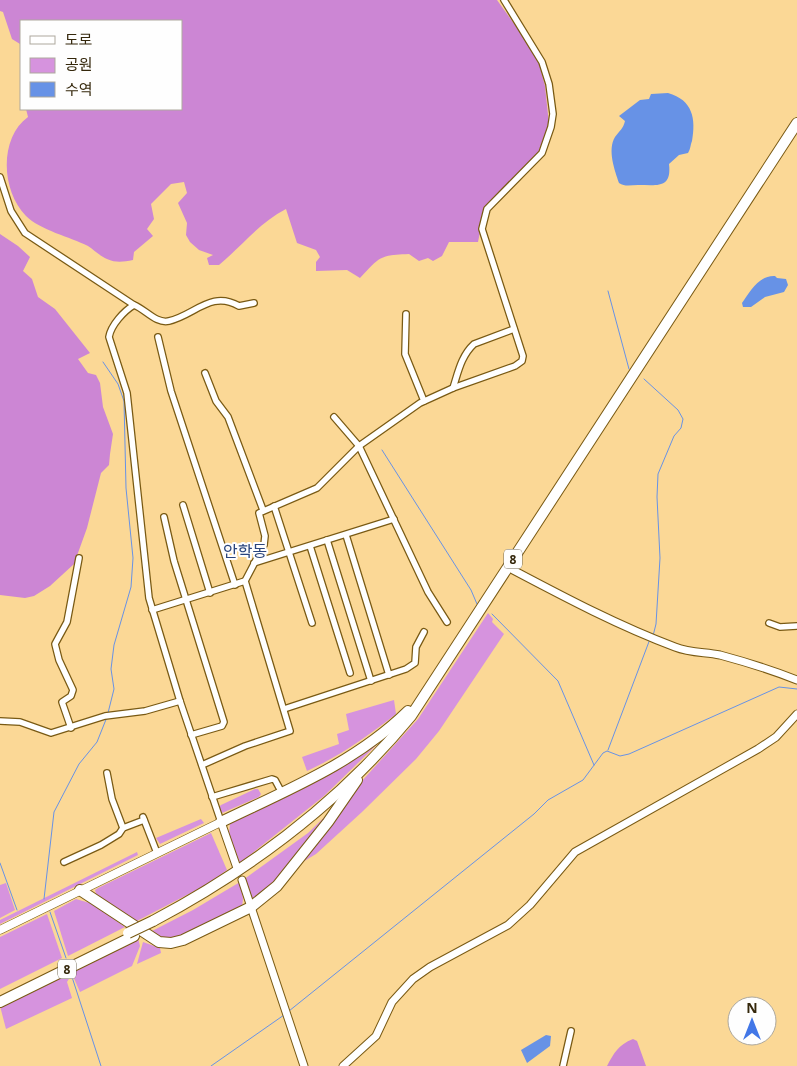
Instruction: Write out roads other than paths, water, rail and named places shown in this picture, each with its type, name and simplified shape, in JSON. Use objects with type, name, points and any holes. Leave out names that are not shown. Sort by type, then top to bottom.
[{"type":"highway","name":"8","points":[[156,922],[235,873],[305,822],[395,735],[428,691],[797,123]]},
{"type":"highway","name":"8","points":[[0,996],[202,900],[279,849],[357,780],[398,740],[416,718],[797,132]]},
{"type":"highway","points":[[221,822],[334,768],[392,726],[428,691]]},
{"type":"highway","points":[[80,890],[159,942],[170,943],[183,940],[251,907],[277,886],[328,822],[357,780]]},
{"type":"highway","name":"8","points":[[0,1002],[131,934]]},
{"type":"main road","points":[[0,930],[221,822]]},
{"type":"street","points":[[202,765],[245,746],[290,732],[245,581],[264,544],[259,513],[317,488],[359,446],[424,401],[453,388],[515,366],[522,361],[523,356],[482,229],[487,209],[542,153],[551,127],[552,114],[549,84],[542,62],[504,0]]},
{"type":"street","points":[[0,177],[11,211],[25,234],[159,320],[168,322],[217,300],[229,301],[239,306],[254,303]]},
{"type":"street","points":[[134,305],[110,330],[109,337],[127,393],[144,571],[152,610],[180,701],[237,868]]},
{"type":"street","points":[[406,314],[405,354],[424,401]]},
{"type":"street","points":[[453,388],[462,359],[474,344],[514,329]]},
{"type":"street","points":[[158,337],[171,391],[235,584]]},
{"type":"street","points":[[205,373],[216,401],[228,417],[263,510]]},
{"type":"street","points":[[334,417],[359,446],[428,592],[447,622]]},
{"type":"street","points":[[182,505],[210,593]]},
{"type":"street","points":[[274,506],[312,623]]},
{"type":"street","points":[[164,517],[186,600],[224,722],[222,726],[191,735]]},
{"type":"street","points":[[254,563],[394,519]]},
{"type":"street","points":[[346,535],[389,676]]},
{"type":"street","points":[[328,540],[371,681]]},
{"type":"street","points":[[310,546],[350,672]]},
{"type":"street","points":[[71,728],[62,702],[71,696],[73,690],[59,660],[55,644],[67,622],[79,558]]},
{"type":"street","points":[[513,570],[595,613],[675,647],[691,652],[739,660],[797,680]]},
{"type":"street","points":[[152,610],[245,581]]},
{"type":"street","points":[[769,623],[780,627],[797,626]]},
{"type":"street","points":[[284,709],[406,669],[415,663],[416,647],[424,632]]},
{"type":"street","points":[[0,721],[20,722],[51,733],[107,716],[145,711],[180,701]]},
{"type":"street","points":[[343,1066],[376,1036],[392,1002],[413,979],[430,966],[508,925],[530,905],[575,852],[758,749],[776,737],[797,714]]},
{"type":"street","points":[[107,773],[112,799],[123,828]]},
{"type":"street","points":[[212,797],[268,779],[275,780],[282,793]]},
{"type":"street","points":[[64,862],[101,845],[119,834],[123,828],[144,819],[157,853]]},
{"type":"street","points":[[242,880],[304,1066]]},
{"type":"street","points":[[563,1066],[571,1031]]},
{"type":"water","points":[[668,93],[683,100],[691,111],[693,133],[688,153],[679,155],[669,164],[668,178],[662,184],[628,186],[619,183],[612,160],[612,148],[615,137],[625,121],[619,116],[640,100],[649,99],[651,94]]},
{"type":"water","points":[[769,276],[786,279],[788,285],[784,292],[765,297],[751,307],[743,307],[742,303],[760,281]]},
{"type":"water","points":[[546,1035],[551,1036],[550,1046],[527,1063],[521,1050]]},
{"type":"waterway","points":[[608,291],[629,369]]},
{"type":"waterway","points":[[103,362],[118,384],[124,401],[126,488],[133,558],[131,587],[114,645],[111,669],[114,689],[108,713]]},
{"type":"waterway","points":[[644,379],[678,410],[683,419],[681,428],[674,436],[658,474],[657,497],[660,558],[656,624],[653,636]]},
{"type":"waterway","points":[[382,450],[471,590],[477,604]]},
{"type":"waterway","points":[[492,614],[558,681],[594,765]]},
{"type":"waterway","points":[[608,750],[650,639]]},
{"type":"waterway","points":[[289,1011],[534,814],[548,800],[583,780],[603,753],[607,751],[620,756],[629,754],[779,687],[797,689]]},
{"type":"waterway","points":[[44,899],[54,812],[79,764],[97,742],[107,717]]},
{"type":"waterway","points":[[0,863],[17,910]]},
{"type":"waterway","points":[[50,912],[66,958]]},
{"type":"waterway","points":[[72,977],[101,1066]]},
{"type":"waterway","points":[[211,1066],[284,1015]]},
{"type":"district","name":"안학동","points":[[245,551]]}]
